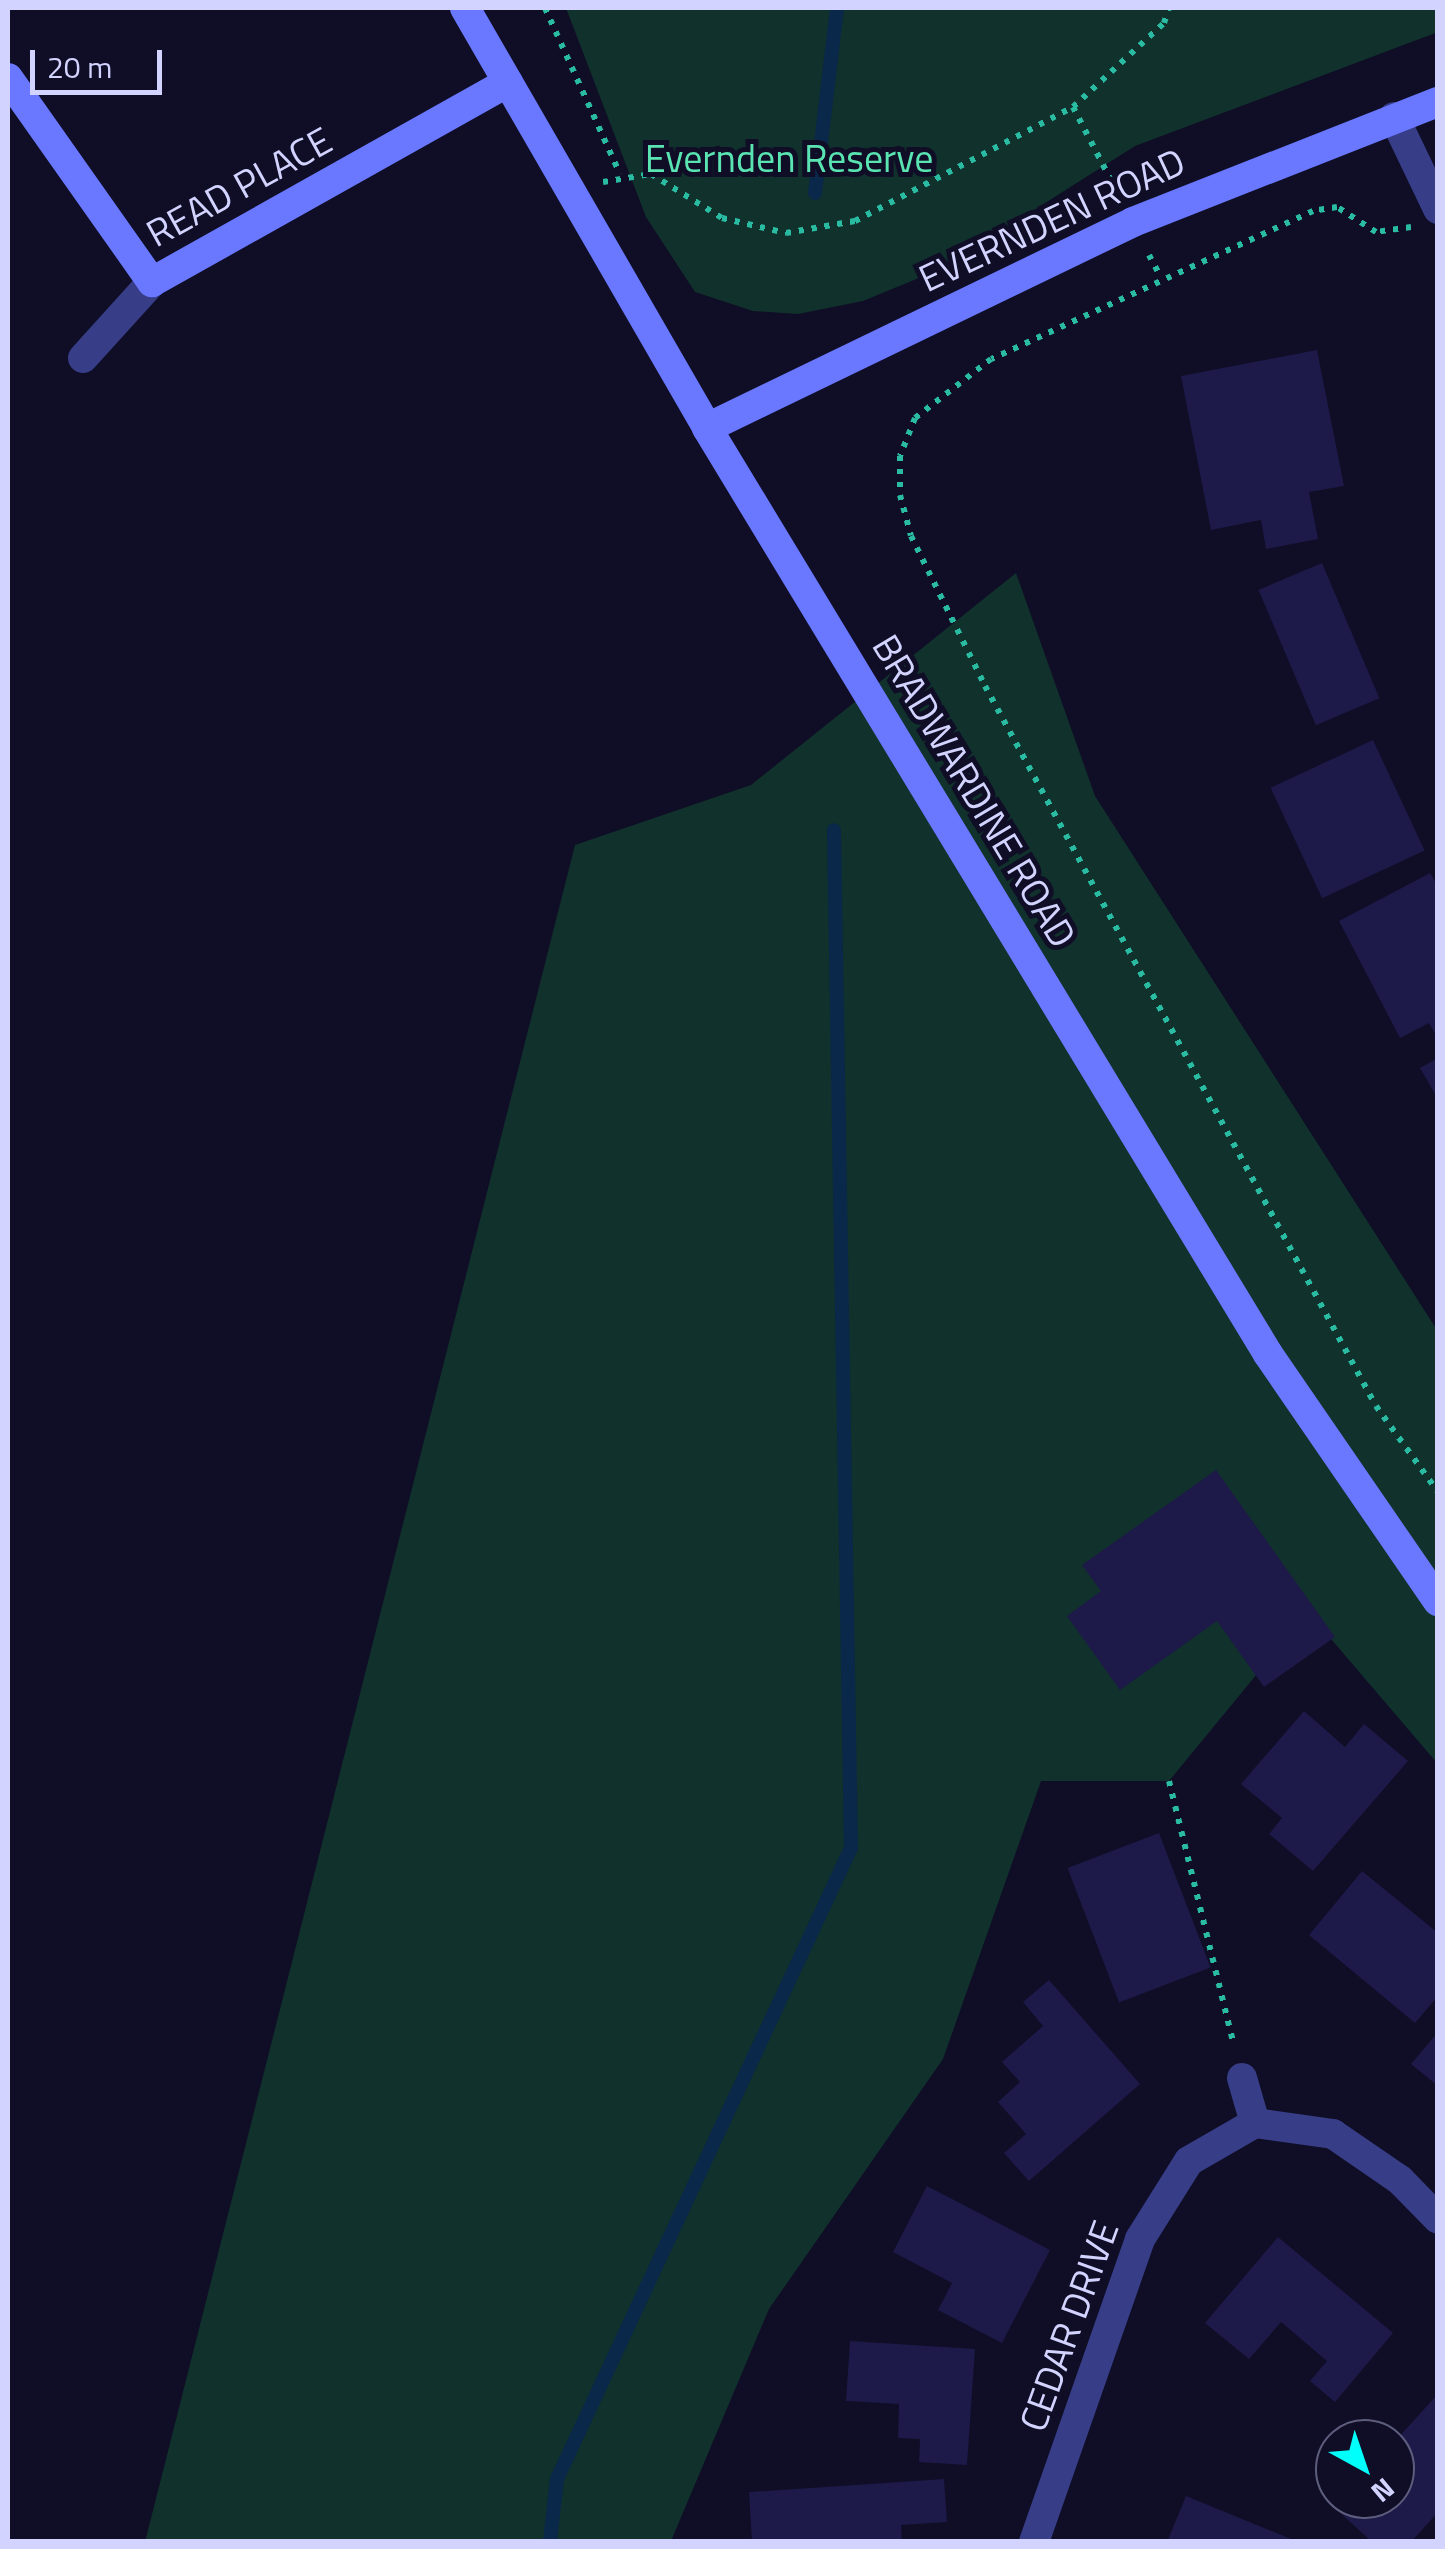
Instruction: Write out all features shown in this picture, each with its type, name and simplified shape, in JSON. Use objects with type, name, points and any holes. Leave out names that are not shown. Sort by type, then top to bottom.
[{"type":"main road","name":"BRADWARDINE ROAD","points":[[465,8],[707,428],[1268,1354],[1438,1601]]},
{"type":"main road","points":[[8,78],[152,282]]},
{"type":"main road","name":"READ PLACE","points":[[152,282],[508,82]]},
{"type":"main road","name":"EVERNDEN ROAD","points":[[707,428],[1132,222],[1438,102]]},
{"type":"street","points":[[1394,117],[1431,215]]},
{"type":"street","name":"READ PLACE","points":[[83,358],[152,282]]},
{"type":"street","points":[[1242,2078],[1256,2124],[1333,2134],[1400,2180],[1438,2219]]},
{"type":"street","name":"CEDAR DRIVE","points":[[1034,2542],[1140,2239],[1189,2161],[1256,2124]]},
{"type":"path","points":[[545,8],[620,174]]},
{"type":"path","points":[[574,195],[620,174],[651,174],[722,218],[786,234],[855,221],[1073,107],[1164,22],[1170,8]]},
{"type":"path","points":[[1431,215],[1396,234],[1376,232],[1337,207],[1313,211],[991,359],[914,418],[900,456],[900,495],[911,536],[985,686],[1376,1406],[1438,1492]]},
{"type":"path","points":[[1169,1782],[1242,2078]]},
{"type":"green space","name":"Evernden Reserve","points":[[566,8],[1437,8],[1438,32],[1135,146],[943,268],[863,301],[798,314],[753,311],[695,292],[646,217]]},
{"type":"green space","points":[[1016,573],[1095,796],[1437,1330],[1437,1763],[1308,1612],[1169,1781],[1041,1781],[943,2059],[769,2309],[671,2541],[145,2542],[575,845],[751,785]]},
{"type":"building","points":[[1317,350],[1344,486],[1309,492],[1318,539],[1266,549],[1261,520],[1211,530],[1181,376]]},
{"type":"building","points":[[1322,563],[1379,698],[1316,725],[1258,590]]},
{"type":"building","points":[[1373,740],[1425,851],[1322,898],[1271,788]]},
{"type":"building","points":[[1430,873],[1438,887],[1438,1039],[1429,1023],[1400,1038],[1339,921]]},
{"type":"building","points":[[1438,1058],[1438,1099],[1420,1068]]},
{"type":"building","points":[[1216,1470],[1335,1637],[1264,1687],[1217,1621],[1120,1690],[1067,1616],[1101,1591],[1082,1565]]},
{"type":"building","points":[[1304,1711],[1345,1747],[1364,1724],[1408,1761],[1313,1871],[1269,1834],[1282,1818],[1241,1784]]},
{"type":"building","points":[[1159,1833],[1211,1967],[1119,2003],[1068,1868]]},
{"type":"building","points":[[1362,1871],[1438,1933],[1438,1996],[1415,2023],[1309,1935]]},
{"type":"building","points":[[1049,1980],[1140,2084],[1029,2181],[1004,2153],[1026,2134],[998,2102],[1020,2082],[1002,2062],[1043,2026],[1023,2002]]},
{"type":"building","points":[[1438,2032],[1438,2086],[1411,2064]]},
{"type":"building","points":[[927,2186],[1050,2250],[1002,2343],[938,2310],[952,2283],[893,2252]]},
{"type":"building","points":[[1278,2237],[1393,2333],[1335,2402],[1310,2381],[1327,2361],[1281,2322],[1249,2359],[1205,2323]]},
{"type":"building","points":[[850,2341],[975,2349],[967,2465],[919,2462],[920,2439],[898,2438],[899,2404],[846,2401]]},
{"type":"building","points":[[1438,2394],[1438,2512],[1411,2542],[1372,2542],[1347,2519],[1415,2519],[1415,2419]]},
{"type":"building","points":[[944,2479],[947,2522],[901,2525],[902,2542],[752,2542],[749,2492]]},
{"type":"building","points":[[1186,2496],[1296,2541],[1296,2542],[1167,2542]]},
{"type":"waterway","points":[[815,193],[837,8]]},
{"type":"waterway","points":[[550,2542],[557,2479],[851,1848],[834,830]]}]
